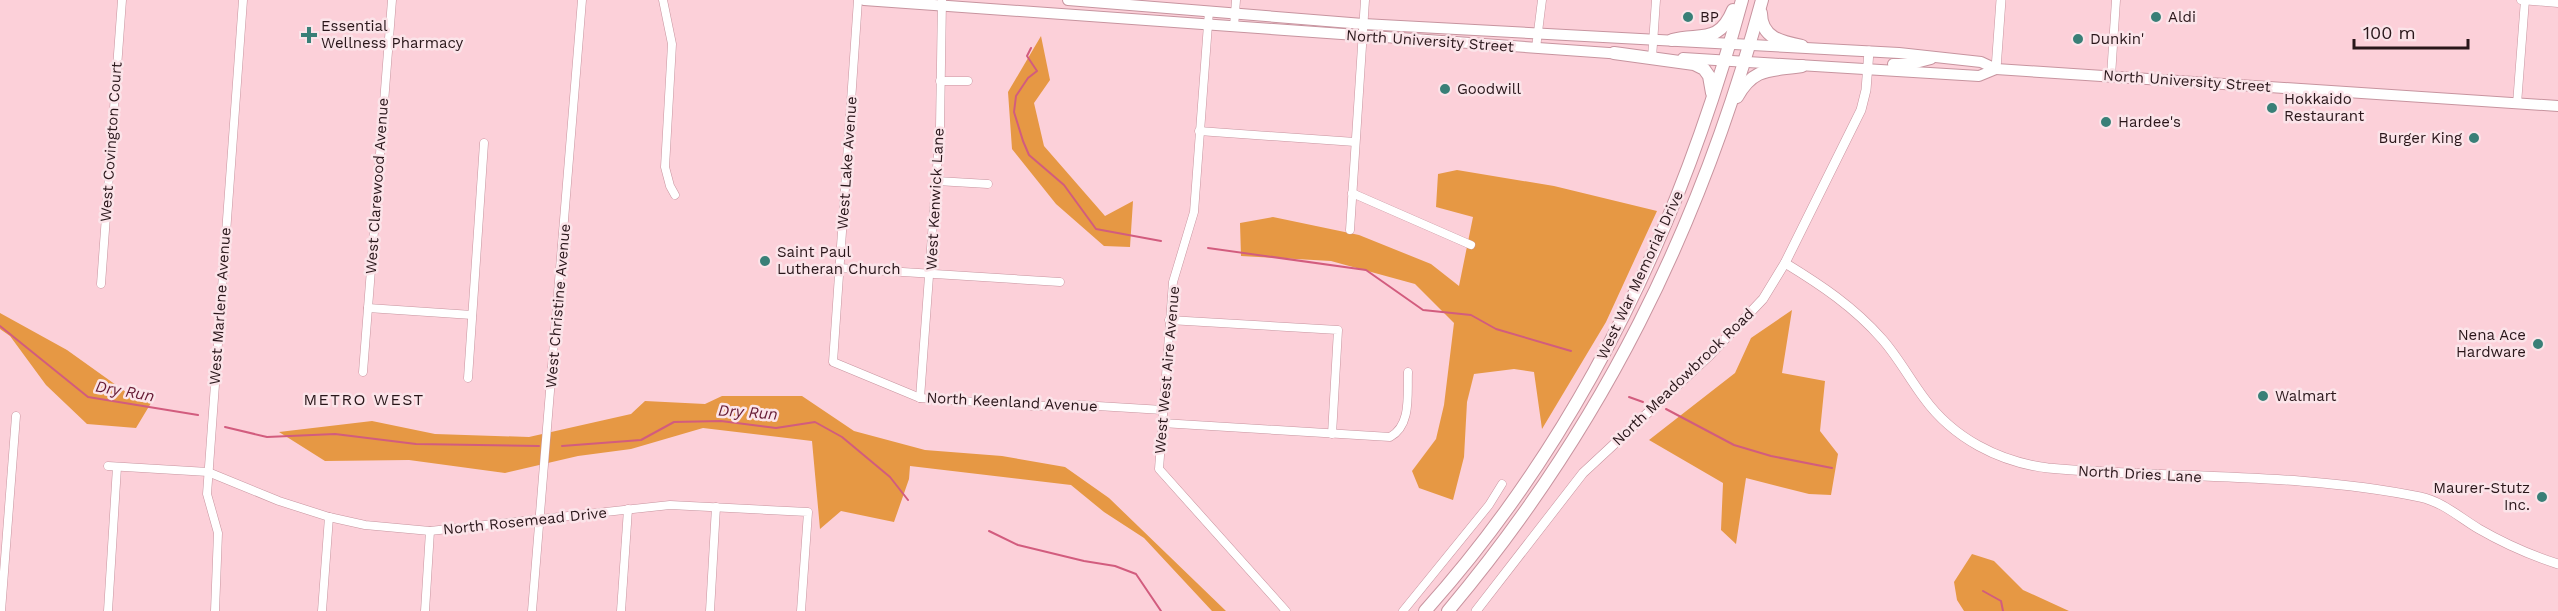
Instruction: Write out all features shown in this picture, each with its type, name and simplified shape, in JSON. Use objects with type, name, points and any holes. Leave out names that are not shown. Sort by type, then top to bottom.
[{"type":"highway","points":[[1672,40],[1706,37],[1715,33],[1726,23],[1737,0]]},
{"type":"highway","name":"West War Memorial Drive","points":[[1425,611],[1478,547],[1531,474],[1605,355],[1668,221],[1711,105],[1742,0]]},
{"type":"highway","points":[[1762,0],[1761,22],[1768,34],[1780,41],[1802,46]]},
{"type":"highway","name":"West War Memorial Drive","points":[[1448,611],[1533,502],[1596,404],[1648,307],[1708,174],[1762,0]]},
{"type":"highway","points":[[1614,53],[1694,64],[1704,69],[1713,85],[1711,105]]},
{"type":"highway","points":[[1708,174],[1737,98],[1746,85],[1765,70],[1802,66]]},
{"type":"main road","name":"North University Street","points":[[864,0],[942,2],[1208,26],[1614,53]]},
{"type":"main road","name":"North University Street","points":[[1068,0],[1363,24],[1802,46],[1940,57],[1981,62],[1996,69],[2558,106]]},
{"type":"main road","name":"North University Street","points":[[1652,57],[1979,76],[1996,69]]},
{"type":"main road","points":[[1868,70],[1880,63],[1912,64],[1940,57]]},
{"type":"street","name":"West Covington Court","points":[[101,284],[122,0]]},
{"type":"street","name":"West Marlene Avenue","points":[[215,611],[219,550],[218,533],[208,501],[208,472],[243,0]]},
{"type":"street","name":"West Clarewood Avenue","points":[[363,372],[392,0]]},
{"type":"street","name":"West Christine Avenue","points":[[532,611],[582,0]]},
{"type":"street","points":[[663,0],[672,44],[665,167],[675,195]]},
{"type":"street","name":"West Lake Avenue","points":[[833,362],[858,0]]},
{"type":"street","points":[[1234,27],[1236,0]]},
{"type":"street","points":[[1350,230],[1365,0]]},
{"type":"street","points":[[1536,48],[1542,0]]},
{"type":"street","points":[[1652,57],[1656,0]]},
{"type":"street","points":[[1996,69],[2001,0]]},
{"type":"street","points":[[2111,76],[2116,0]]},
{"type":"street","points":[[2517,104],[2524,0],[2558,3]]},
{"type":"street","points":[[1083,15],[1084,1]]},
{"type":"street","name":"West Kenwick Lane","points":[[920,398],[937,181],[942,2]]},
{"type":"street","name":"West West Aire Avenue","points":[[1209,11],[1194,212],[1175,271],[1169,320],[1159,469],[1286,611]]},
{"type":"street","name":"North Meadowbrook Road","points":[[1476,611],[1578,479],[1742,323],[1767,293],[1785,263],[1861,110],[1869,51]]},
{"type":"street","points":[[940,81],[968,81]]},
{"type":"street","points":[[1199,131],[1355,142]]},
{"type":"street","points":[[468,378],[484,143]]},
{"type":"street","points":[[937,181],[988,184]]},
{"type":"street","points":[[1352,193],[1471,245]]},
{"type":"street","name":"North Dries Lane","points":[[1785,263],[1828,290],[1863,320],[1899,359],[1923,398],[1947,424],[1981,448],[2005,458],[2029,465],[2057,468],[2347,486],[2422,498],[2450,508],[2478,528],[2529,555],[2558,564]]},
{"type":"street","points":[[839,268],[1060,282]]},
{"type":"street","points":[[368,308],[472,315]]},
{"type":"street","points":[[1169,320],[1338,330],[1332,434]]},
{"type":"street","name":"North Keenland Avenue","points":[[833,362],[920,398],[1033,406],[1081,405],[1163,410]]},
{"type":"street","points":[[1162,423],[1390,437],[1400,432],[1405,424],[1408,372]]},
{"type":"street","points":[[1,611],[16,416]]},
{"type":"street","name":"North Rosemead Drive","points":[[108,466],[208,472],[279,501],[329,517],[365,525],[430,531],[670,505],[807,512],[801,611]]},
{"type":"street","points":[[108,611],[117,467]]},
{"type":"street","points":[[1404,611],[1489,506],[1502,484]]},
{"type":"street","points":[[710,611],[716,507]]},
{"type":"street","points":[[621,611],[628,509]]},
{"type":"street","points":[[322,611],[329,517]]},
{"type":"street","points":[[425,611],[430,531]]},
{"type":"shaded area","points":[[1041,36],[1050,80],[1034,103],[1044,146],[1105,216],[1133,201],[1130,247],[1104,246],[1056,204],[1012,149],[1008,92]]},
{"type":"shaded area","points":[[1457,170],[1554,186],[1657,211],[1606,322],[1542,429],[1534,372],[1514,369],[1474,374],[1467,402],[1464,457],[1453,500],[1419,488],[1412,471],[1436,439],[1444,405],[1454,323],[1415,284],[1331,261],[1241,256],[1240,223],[1273,217],[1359,235],[1431,264],[1459,286],[1473,217],[1436,207],[1438,174]]},
{"type":"shaded area","points":[[1792,310],[1782,373],[1825,381],[1820,431],[1838,454],[1831,495],[1809,494],[1746,478],[1736,544],[1721,530],[1723,483],[1649,440],[1735,373],[1751,338]]},
{"type":"shaded area","points":[[0,313],[67,350],[130,395],[154,398],[136,428],[87,424],[46,385],[10,336],[0,329]]},
{"type":"shaded area","points":[[722,396],[802,396],[854,431],[925,450],[1002,456],[1065,467],[1109,498],[1226,611],[1212,611],[1144,538],[1104,512],[1071,485],[910,466],[909,479],[894,522],[841,511],[820,529],[812,441],[703,428],[631,449],[578,456],[505,473],[409,460],[325,461],[279,432],[372,421],[435,434],[529,437],[631,414],[645,401],[705,404]]},
{"type":"shaded area","points":[[1972,554],[1994,561],[2023,590],[2069,611],[1964,611],[1957,600],[1954,582]]},
{"type":"waterway","points":[[1031,48],[1027,56],[1037,71],[1028,78],[1016,96],[1014,112],[1029,155],[1064,185],[1096,229],[1161,241]]},
{"type":"waterway","points":[[1208,248],[1366,270],[1423,310],[1471,315],[1496,329],[1571,351]]},
{"type":"waterway","name":"Dry Run","points":[[0,326],[88,397],[198,415]]},
{"type":"waterway","points":[[1629,397],[1643,402]]},
{"type":"waterway","points":[[1666,409],[1734,445],[1771,456],[1832,468]]},
{"type":"waterway","name":"Dry Run","points":[[562,446],[641,440],[674,422],[721,421],[776,428],[815,422],[842,437],[890,477],[908,500]]},
{"type":"waterway","name":"Dry Run","points":[[225,427],[267,437],[335,434],[416,444],[539,446]]},
{"type":"waterway","name":"Dry Run","points":[[989,531],[1018,545],[1115,566],[1136,574],[1161,611]]},
{"type":"waterway","points":[[1983,591],[2001,601],[2003,611]]},
{"type":"place","name":"BP","points":[[1688,17]]},
{"type":"place","name":"Aldi","points":[[2156,17]]},
{"type":"place","name":"Essential Wellness Pharmacy","points":[[309,35]]},
{"type":"place","name":"Dunkin'","points":[[2078,39]]},
{"type":"place","name":"Goodwill","points":[[1445,89]]},
{"type":"place","name":"Hokkaido Restaurant","points":[[2272,108]]},
{"type":"place","name":"Hardee's","points":[[2106,122]]},
{"type":"place","name":"Burger King","points":[[2474,138]]},
{"type":"place","name":"Saint Paul Lutheran Church","points":[[765,261]]},
{"type":"place","name":"Nena Ace Hardware","points":[[2538,344]]},
{"type":"place","name":"Walmart","points":[[2263,396]]},
{"type":"place","name":"Maurer-Stutz Inc.","points":[[2542,497]]},
{"type":"district","name":"METRO WEST","points":[[364,399]]}]
